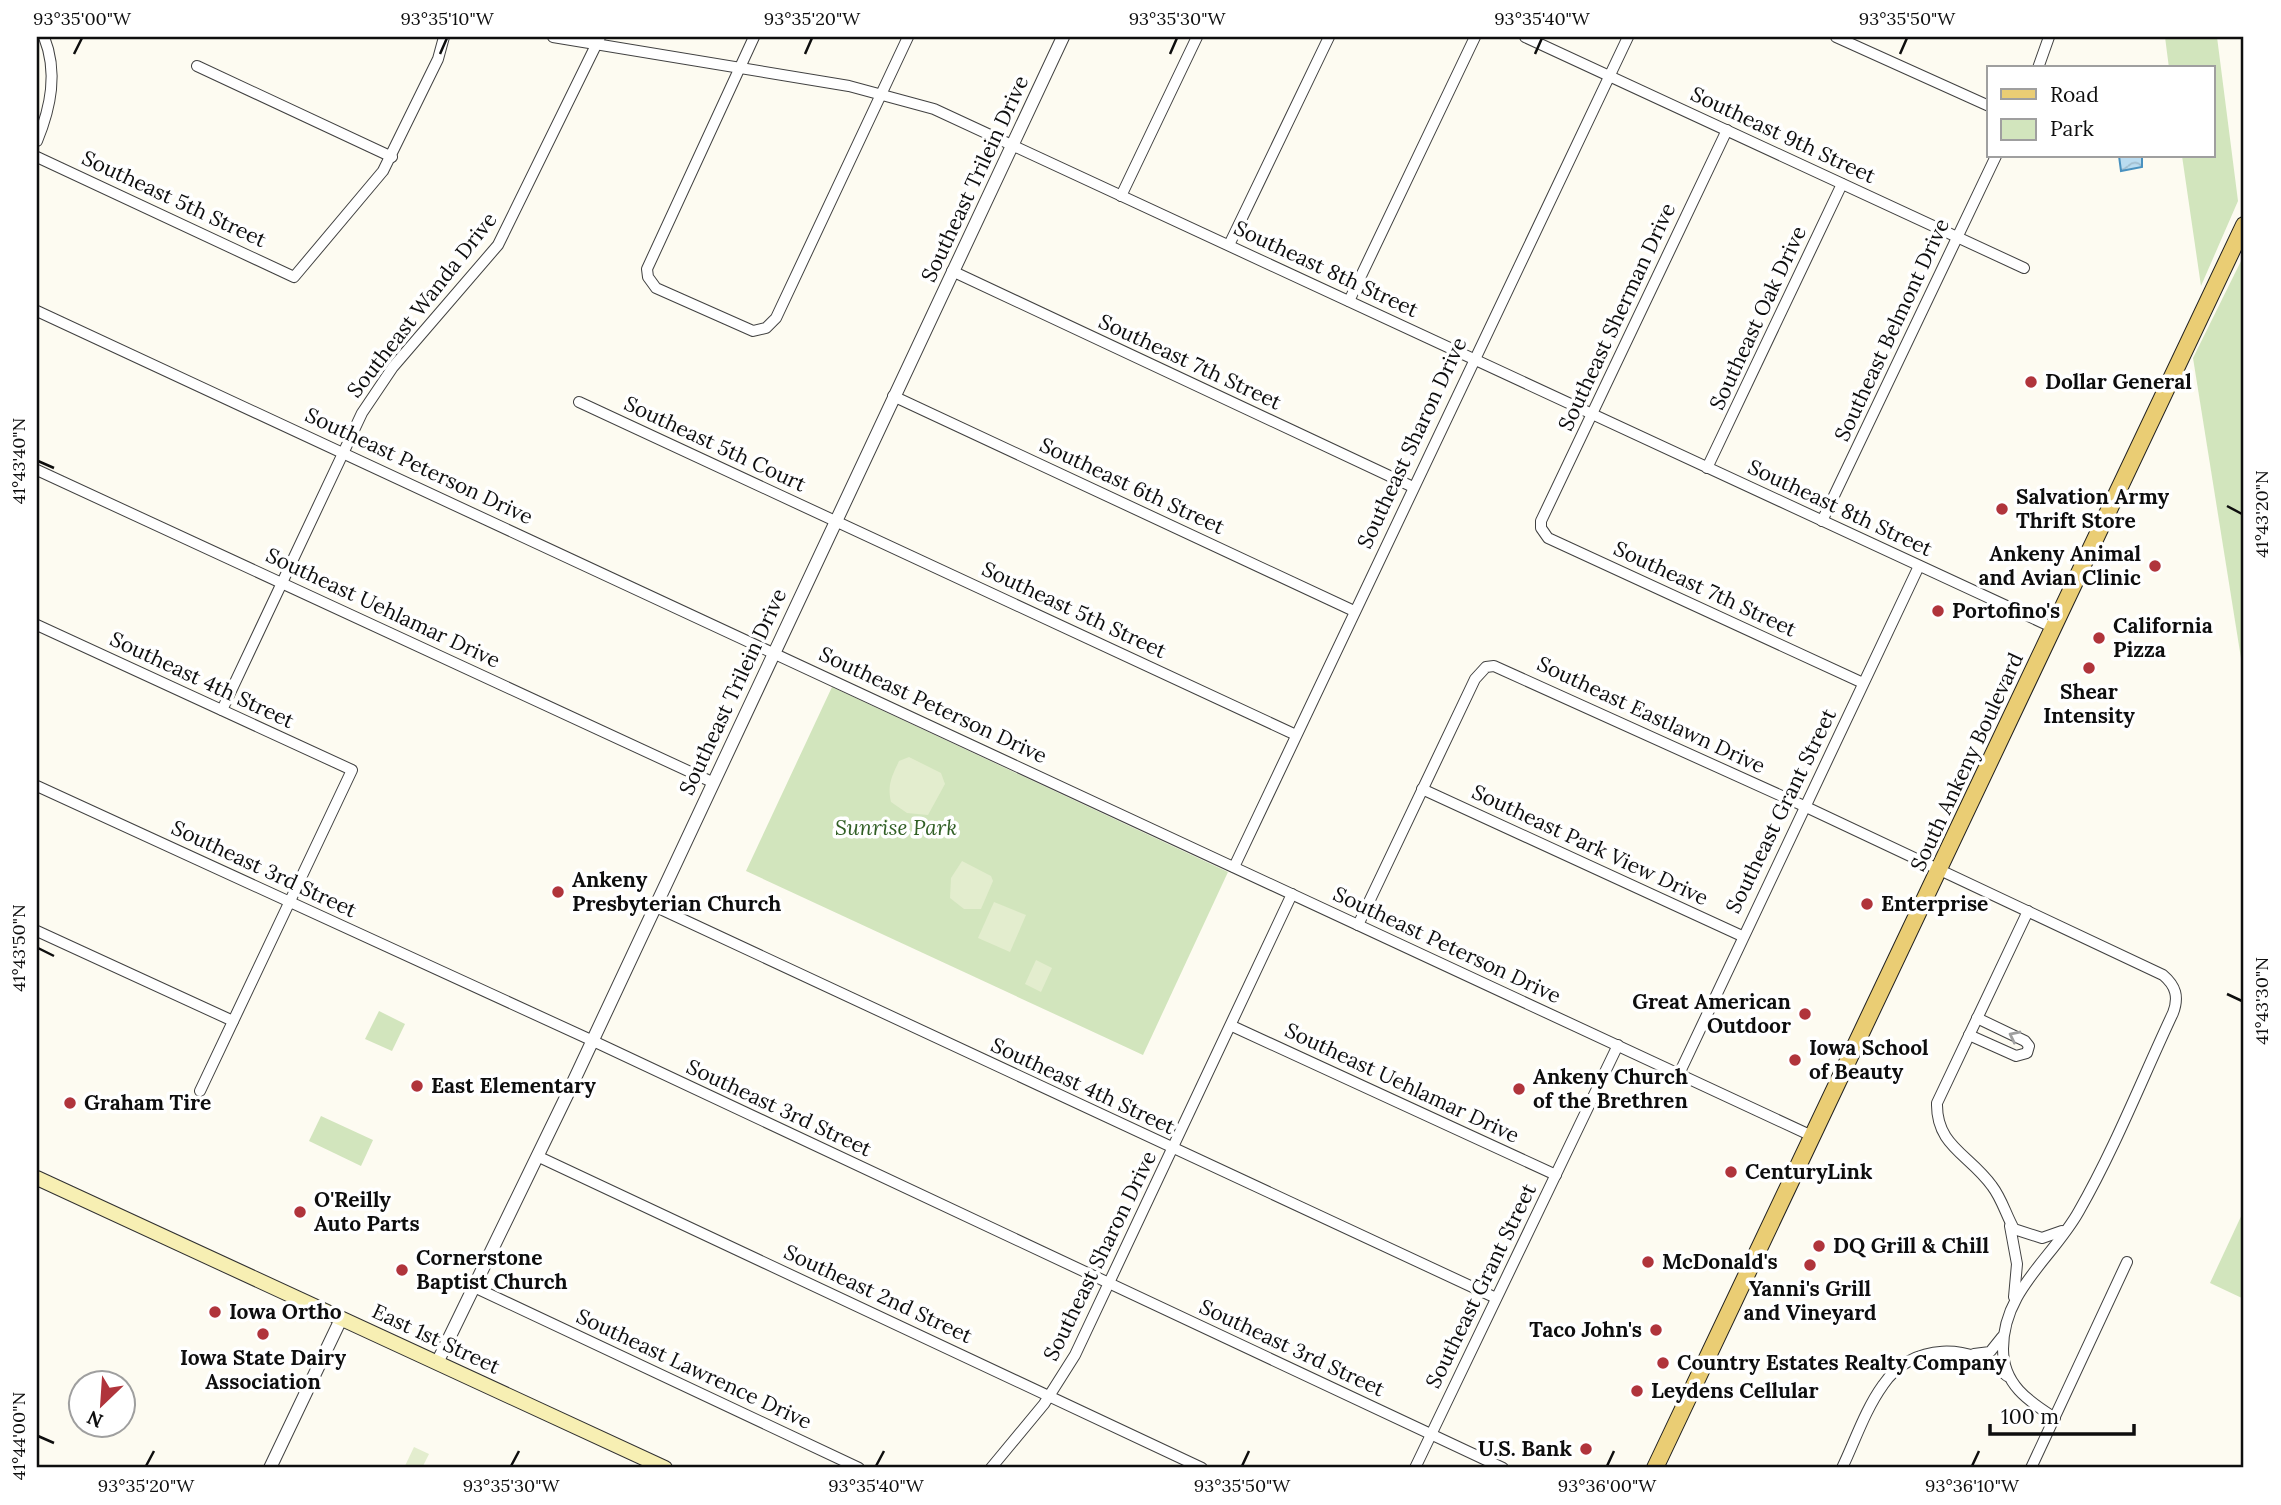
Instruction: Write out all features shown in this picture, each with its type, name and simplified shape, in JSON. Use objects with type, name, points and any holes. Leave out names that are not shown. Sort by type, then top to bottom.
[{"type":"main road","name":"South Ankeny Boulevard","points":[[1655,1468],[2244,225]]},
{"type":"main road","name":"East 1st Street","points":[[37,1178],[665,1468]]},
{"type":"street","points":[[37,141],[46,115],[52,71],[44,37]]},
{"type":"street","points":[[197,66],[392,157],[438,59],[444,37]]},
{"type":"street","name":"Southeast 8th Street","points":[[553,37],[598,41],[882,93],[934,109],[2054,628]]},
{"type":"street","points":[[754,37],[647,269],[648,277],[656,288],[749,331],[766,328],[776,318],[908,37]]},
{"type":"street","name":"Southeast Trilein Drive","points":[[438,1363],[1063,37]]},
{"type":"street","points":[[1121,196],[1197,37]]},
{"type":"street","points":[[1229,245],[1329,37]]},
{"type":"street","points":[[1349,301],[1475,37]]},
{"type":"street","name":"Southeast 9th Street","points":[[1525,37],[2024,268]]},
{"type":"street","name":"Southeast Sharon Drive","points":[[1234,867],[1628,37]]},
{"type":"street","points":[[1836,37],[1987,105]]},
{"type":"street","points":[[2039,66],[2049,37]]},
{"type":"street","name":"Southeast Wanda Drive","points":[[222,710],[362,413],[393,366],[498,245],[598,41]]},
{"type":"street","name":"Southeast Sherman Drive","points":[[1541,521],[1727,130]]},
{"type":"street","name":"Southeast 5th Street","points":[[37,157],[294,277],[369,189],[392,157]]},
{"type":"street","name":"Southeast Belmont Drive","points":[[1822,521],[1995,158]]},
{"type":"street","name":"Southeast Oak Drive","points":[[1707,468],[1842,184]]},
{"type":"street","name":"Southeast 7th Street","points":[[952,271],[1413,487]]},
{"type":"street","name":"Southeast Peterson Drive","points":[[37,311],[1812,1136]]},
{"type":"street","name":"Southeast 6th Street","points":[[893,396],[1354,611]]},
{"type":"street","name":"Southeast 5th Court","points":[[579,402],[835,521]]},
{"type":"street","name":"Southeast Uehlamar Drive","points":[[37,470],[712,782]]},
{"type":"street","name":"Southeast 5th Street","points":[[835,521],[1296,736]]},
{"type":"street","name":"Southeast 7th Street","points":[[1541,521],[1541,528],[1548,538],[1863,683]]},
{"type":"street","name":"Southeast Grant Street","points":[[1679,1074],[1919,566]]},
{"type":"street","name":"Southeast 4th Street","points":[[37,625],[352,770],[289,902]]},
{"type":"street","name":"Southeast Eastlawn Drive","points":[[1422,789],[1479,672],[1486,667],[1500,667],[2163,975],[2176,993],[2173,1013],[2122,1122],[2068,1226],[2038,1263],[2011,1311]]},
{"type":"street","name":"Southeast 3rd Street","points":[[37,786],[591,1040],[1503,1468]]},
{"type":"street","points":[[1358,925],[1422,789]]},
{"type":"street","name":"Southeast Park View Drive","points":[[1422,789],[1742,936]]},
{"type":"street","name":"Southeast Sharon Drive","points":[[991,1468],[1049,1396],[1075,1355],[1293,894]]},
{"type":"street","points":[[200,1091],[289,902]]},
{"type":"street","name":"Southeast 4th Street","points":[[654,906],[1496,1298]]},
{"type":"street","points":[[2008,1377],[2003,1352],[2004,1334],[2011,1311],[2017,1264],[2009,1220],[1992,1185],[1944,1138],[1938,1126],[1937,1103],[2028,911]]},
{"type":"street","points":[[37,931],[233,1021]]},
{"type":"street","points":[[1969,1035],[2016,1056],[2027,1053],[2029,1046],[2025,1041],[1977,1018]]},
{"type":"street","name":"Southeast Uehlamar Drive","points":[[1232,1026],[1556,1175]]},
{"type":"street","name":"Southeast Grant Street","points":[[1415,1468],[1618,1045]]},
{"type":"street","name":"Southeast 2nd Street","points":[[537,1156],[1202,1468]]},
{"type":"street","points":[[2009,1220],[2021,1233],[2042,1238],[2068,1226]]},
{"type":"street","points":[[2031,1468],[2127,1262]]},
{"type":"street","name":"Southeast Lawrence Drive","points":[[474,1287],[859,1468]]},
{"type":"street","points":[[270,1468],[341,1319]]},
{"type":"street","points":[[1842,1468],[1875,1398],[1892,1374],[1913,1359],[1940,1351],[1971,1354],[1990,1352],[2004,1334]]},
{"type":"street","points":[[1971,1354],[1990,1363],[2008,1377],[2029,1401],[2055,1418]]},
{"type":"green space","points":[[2165,37],[2217,37],[2238,201],[2201,286],[2182,158],[2214,158],[2214,66],[2169,66]]},
{"type":"green space","points":[[2244,255],[2244,677],[2193,358]]},
{"type":"green space","name":"Sunrise Park","points":[[832,687],[1228,872],[1143,1055],[746,871]]},
{"type":"green space","points":[[909,757],[941,773],[945,784],[928,815],[907,813],[891,802],[892,776],[899,761]]},
{"type":"green space","points":[[962,861],[991,876],[993,881],[981,909],[964,909],[950,898],[951,878]]},
{"type":"green space","points":[[994,902],[1026,915],[1010,952],[978,938]]},
{"type":"green space","points":[[1036,960],[1052,968],[1041,992],[1025,984]]},
{"type":"green space","points":[[379,1011],[405,1024],[392,1051],[365,1039]]},
{"type":"green space","points":[[321,1116],[373,1140],[361,1166],[309,1141]]},
{"type":"green space","points":[[2244,1210],[2244,1299],[2210,1283]]},
{"type":"green space","points":[[414,1447],[429,1454],[422,1468],[404,1468]]},
{"type":"water","points":[[2119,158],[2142,158],[2142,167],[2121,171]]},
{"type":"place","name":"Dollar General","points":[[2031,382]]},
{"type":"place","name":"Salvation Army Thrift Store","points":[[2002,509]]},
{"type":"place","name":"Ankeny Animal and Avian Clinic","points":[[2155,566]]},
{"type":"place","name":"Portofino's","points":[[1938,611]]},
{"type":"place","name":"California Pizza","points":[[2099,638]]},
{"type":"place","name":"Shear Intensity","points":[[2089,668]]},
{"type":"place","name":"Ankeny Presbyterian Church","points":[[558,892]]},
{"type":"place","name":"Enterprise","points":[[1867,904]]},
{"type":"place","name":"Great American Outdoor","points":[[1805,1014]]},
{"type":"place","name":"Iowa School of Beauty","points":[[1795,1060]]},
{"type":"place","name":"East Elementary","points":[[417,1086]]},
{"type":"place","name":"Ankeny Church of the Brethren","points":[[1519,1089]]},
{"type":"place","name":"Graham Tire","points":[[70,1103]]},
{"type":"place","name":"CenturyLink","points":[[1731,1172]]},
{"type":"place","name":"O'Reilly Auto Parts","points":[[300,1212]]},
{"type":"place","name":"DQ Grill & Chill","points":[[1819,1246]]},
{"type":"place","name":"McDonald's","points":[[1648,1262]]},
{"type":"place","name":"Yanni's Grill and Vineyard","points":[[1810,1265]]},
{"type":"place","name":"Cornerstone Baptist Church","points":[[402,1270]]},
{"type":"place","name":"Iowa Ortho","points":[[215,1312]]},
{"type":"place","name":"Taco John's","points":[[1656,1330]]},
{"type":"place","name":"Iowa State Dairy Association","points":[[263,1334]]},
{"type":"place","name":"Country Estates Realty Company","points":[[1663,1363]]},
{"type":"place","name":"Leydens Cellular","points":[[1637,1391]]},
{"type":"place","name":"U.S. Bank","points":[[1586,1449]]}]
